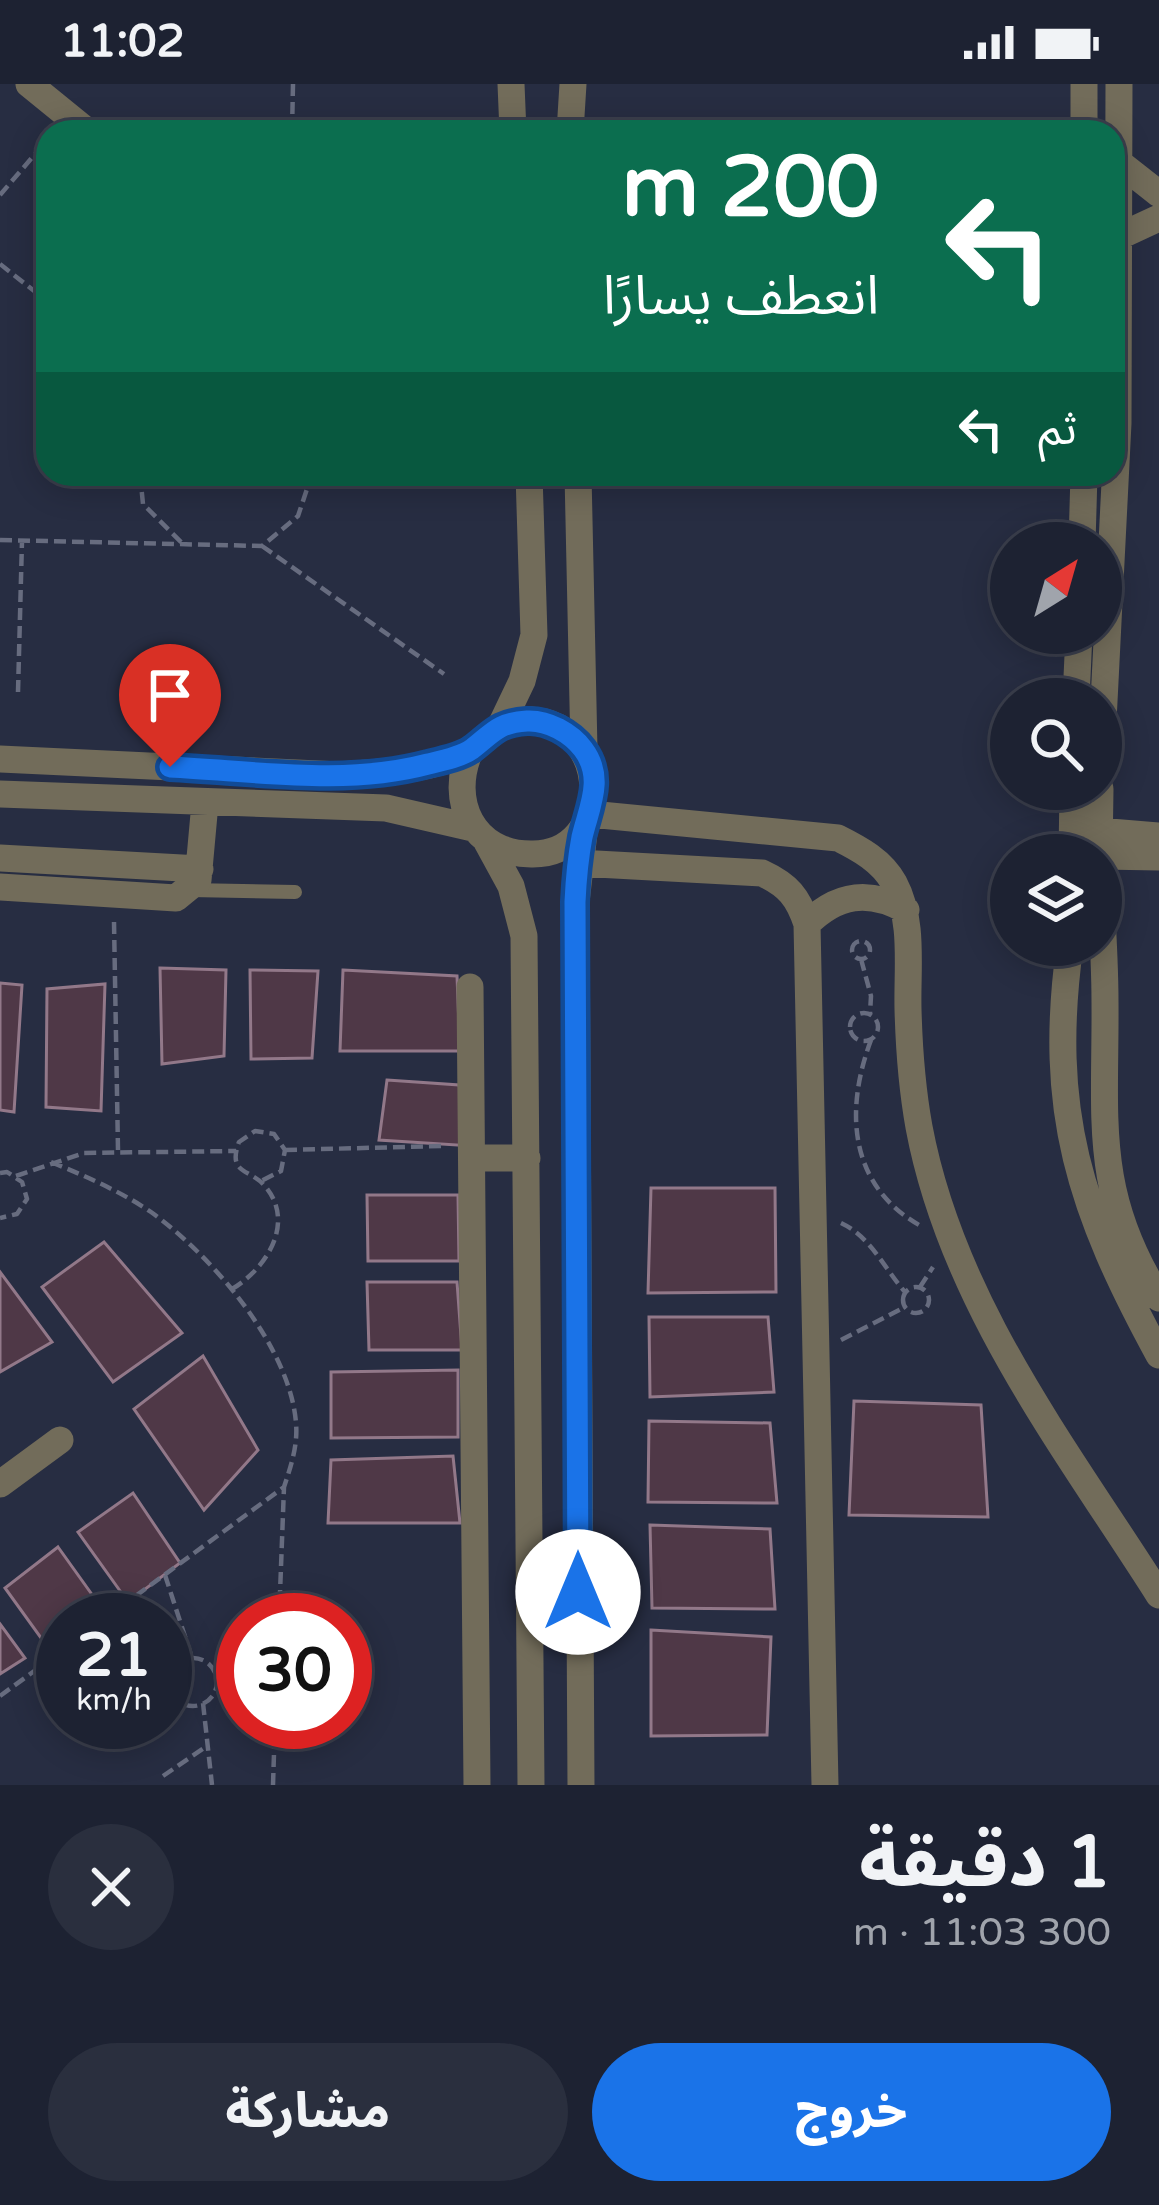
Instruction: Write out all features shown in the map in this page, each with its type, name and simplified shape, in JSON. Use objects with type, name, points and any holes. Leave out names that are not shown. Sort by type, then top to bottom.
[{"type":"street","points":[[29,84],[73,120]]},
{"type":"street","points":[[511,84],[512,120]]},
{"type":"street","points":[[571,120],[573,84]]},
{"type":"street","points":[[1084,84],[1084,120]]},
{"type":"street","points":[[1119,84],[1119,120]]},
{"type":"street","points":[[1125,168],[1159,194]]},
{"type":"street","points":[[1125,234],[1159,218]]},
{"type":"street","points":[[502,725],[522,681],[534,635],[529,486]]},
{"type":"street","points":[[578,486],[584,750],[596,792],[578,863],[575,902],[581,1785]]},
{"type":"street","points":[[1083,522],[1084,486]]},
{"type":"street","points":[[1105,678],[1115,486]]},
{"type":"street","points":[[531,1785],[524,936],[511,886],[463,809],[460,789],[470,751],[502,725],[532,720],[561,729],[584,750]]},
{"type":"street","points":[[0,760],[340,775],[426,765],[470,751]]},
{"type":"street","points":[[0,794],[386,808],[480,835],[512,854],[540,855],[566,844],[588,819]]},
{"type":"street","points":[[0,887],[176,898],[195,879],[205,803]]},
{"type":"street","points":[[588,819],[838,838],[869,854],[892,879],[906,910],[910,1070],[931,1183],[949,1238],[998,1342],[1159,1595]]},
{"type":"street","points":[[684,868],[685,823]]},
{"type":"street","points":[[1122,843],[1159,836]]},
{"type":"street","points":[[1122,850],[1159,856]]},
{"type":"street","points":[[0,858],[195,879]]},
{"type":"street","points":[[578,863],[762,873],[784,883],[800,901],[807,924],[825,1785]]},
{"type":"street","points":[[807,924],[822,908],[864,895],[886,899],[906,910]]},
{"type":"street","points":[[1067,966],[1061,1014],[1064,1107],[1082,1186],[1114,1269],[1159,1355]]},
{"type":"street","points":[[1104,966],[1102,1091],[1109,1180],[1133,1256],[1159,1298]]},
{"type":"street","points":[[470,987],[477,1785]]},
{"type":"street","points":[[472,1152],[527,1158]]},
{"type":"street","points":[[0,1484],[60,1440]]},
{"type":"lane","points":[[195,879],[295,892]]},
{"type":"path","points":[[292,120],[293,84]]},
{"type":"path","points":[[0,195],[36,153]]},
{"type":"path","points":[[0,264],[36,292]]},
{"type":"path","points":[[141,486],[143,504],[184,545]]},
{"type":"path","points":[[262,546],[298,516],[308,486]]},
{"type":"path","points":[[0,540],[262,546],[444,674]]},
{"type":"path","points":[[18,692],[22,541]]},
{"type":"path","points":[[114,892],[118,1150]]},
{"type":"path","points":[[861,959],[871,996],[870,1014],[878,1028],[855,1096],[859,1156],[889,1204],[927,1233]]},
{"type":"path","points":[[870,1014],[858,1014],[850,1026],[856,1038],[871,1040]]},
{"type":"path","points":[[232,1289],[254,1276],[270,1255],[277,1230],[274,1204],[262,1181],[242,1172],[236,1151],[246,1135],[265,1130],[285,1150],[281,1171],[262,1181]]},
{"type":"path","points":[[0,1172],[16,1176],[51,1162],[118,1150],[236,1151]]},
{"type":"path","points":[[285,1150],[472,1152]]},
{"type":"path","points":[[51,1162],[103,1184],[151,1213],[194,1248],[232,1289],[265,1339],[290,1392],[296,1440],[284,1486],[280,1593]]},
{"type":"path","points":[[0,1218],[24,1207],[26,1190],[16,1176]]},
{"type":"path","points":[[813,1216],[856,1230],[905,1292],[905,1307],[911,1313],[927,1308],[927,1292],[920,1287]]},
{"type":"path","points":[[905,1292],[920,1287],[934,1262]]},
{"type":"path","points":[[816,1353],[905,1307]]},
{"type":"path","points":[[140,1593],[284,1486]]},
{"type":"path","points":[[165,1575],[171,1593]]},
{"type":"path","points":[[192,1658],[209,1664],[217,1680],[211,1698],[192,1704]]},
{"type":"path","points":[[0,1696],[36,1670]]},
{"type":"path","points":[[203,1703],[212,1785]]},
{"type":"path","points":[[163,1776],[208,1745]]},
{"type":"path","points":[[273,1785],[274,1749]]},
{"type":"building","points":[[160,968],[226,970],[224,1056],[162,1064]]},
{"type":"building","points":[[250,970],[318,971],[312,1058],[251,1059]]},
{"type":"building","points":[[343,970],[457,976],[460,1051],[340,1051]]},
{"type":"building","points":[[0,983],[22,985],[14,1112],[0,1110]]},
{"type":"building","points":[[105,984],[101,1111],[46,1107],[47,989]]},
{"type":"building","points":[[387,1080],[459,1085],[472,1146],[379,1140]]},
{"type":"building","points":[[651,1188],[775,1188],[776,1292],[648,1293]]},
{"type":"building","points":[[367,1195],[458,1195],[459,1261],[368,1261]]},
{"type":"building","points":[[104,1242],[182,1333],[113,1382],[42,1287]]},
{"type":"building","points":[[0,1272],[52,1342],[0,1372]]},
{"type":"building","points":[[367,1282],[457,1282],[462,1350],[369,1350]]},
{"type":"building","points":[[649,1317],[768,1317],[774,1392],[650,1397]]},
{"type":"building","points":[[203,1356],[258,1450],[204,1510],[134,1409]]},
{"type":"building","points":[[458,1370],[458,1437],[331,1438],[331,1372]]},
{"type":"building","points":[[854,1401],[981,1405],[988,1517],[849,1515]]},
{"type":"building","points":[[649,1421],[770,1423],[777,1503],[648,1502]]},
{"type":"building","points":[[453,1456],[460,1523],[328,1523],[331,1460]]},
{"type":"building","points":[[133,1493],[180,1563],[140,1593],[122,1593],[78,1532]]},
{"type":"building","points":[[650,1525],[770,1529],[775,1609],[652,1608]]},
{"type":"building","points":[[58,1547],[91,1593],[36,1593],[36,1631],[5,1588]]},
{"type":"building","points":[[0,1624],[25,1658],[0,1674]]},
{"type":"building","points":[[651,1630],[771,1637],[767,1735],[651,1736]]},
{"type":"route","points":[[170,767],[340,775],[384,772],[470,751],[502,725],[532,720],[561,729],[584,750],[596,792],[581,844],[575,902],[578,1592]]}]
